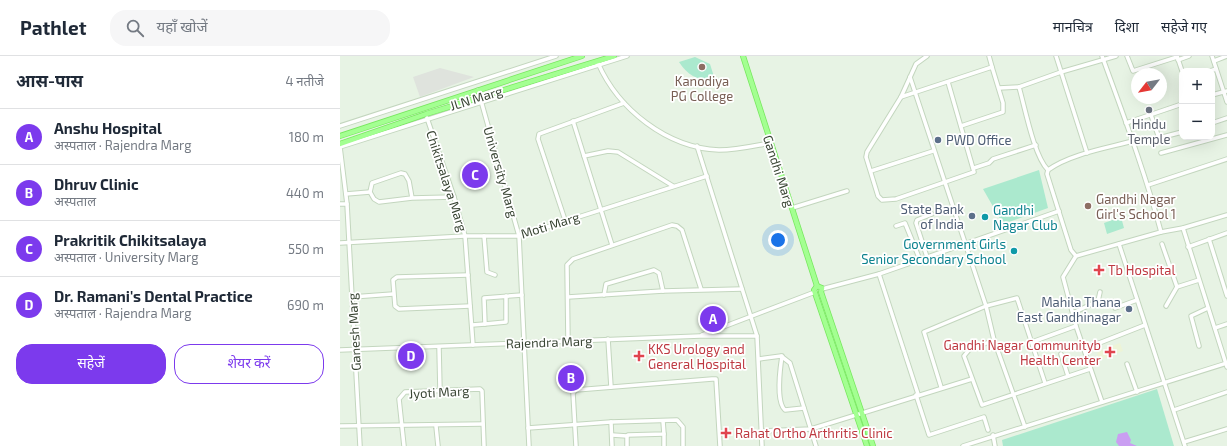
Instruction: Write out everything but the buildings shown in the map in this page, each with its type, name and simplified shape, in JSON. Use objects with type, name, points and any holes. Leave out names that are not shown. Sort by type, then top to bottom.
[{"type":"main road","name":"JLN Marg","points":[[340,136],[582,56]]},
{"type":"main road","name":"JLN Marg","points":[[340,145],[480,99],[599,63],[614,56]]},
{"type":"main road","name":"Gandhi Marg","points":[[743,56],[818,291]]},
{"type":"main road","points":[[818,291],[873,446]]},
{"type":"main road","points":[[818,291],[867,446]]},
{"type":"street","points":[[340,126],[556,56]]},
{"type":"street","points":[[627,56],[599,63],[611,86],[624,104],[659,130],[680,141],[717,150],[739,150],[770,143]]},
{"type":"street","points":[[927,56],[916,64],[901,97],[867,152],[866,157],[878,196],[882,200],[886,201],[974,172],[948,82]]},
{"type":"street","points":[[961,126],[1003,112],[1003,103],[989,56]]},
{"type":"street","points":[[1056,56],[1086,153]]},
{"type":"street","points":[[999,88],[1019,87],[1103,58],[1116,56]]},
{"type":"street","points":[[1127,56],[1133,71],[1189,56]]},
{"type":"street","points":[[1212,56],[1227,102]]},
{"type":"street","points":[[1214,61],[1227,56]]},
{"type":"street","points":[[1103,58],[1148,185],[1161,232]]},
{"type":"street","points":[[1177,58],[1181,68]]},
{"type":"street","points":[[901,97],[992,67]]},
{"type":"street","points":[[910,77],[986,306],[994,340],[1015,395],[1025,427]]},
{"type":"street","points":[[1019,87],[1036,144],[1043,164],[1048,170],[1047,174],[1071,250],[1076,256]]},
{"type":"street","name":"University Marg","points":[[478,90],[519,236],[529,446]]},
{"type":"street","points":[[1215,95],[1225,92]]},
{"type":"street","points":[[565,220],[538,139],[539,134],[624,104]]},
{"type":"street","points":[[1126,123],[1179,105]]},
{"type":"street","points":[[1151,115],[1159,138],[1179,133]]},
{"type":"street","name":"Chikitsalaya Marg","points":[[426,117],[454,197],[465,236],[473,345]]},
{"type":"street","points":[[1215,122],[1227,118]]},
{"type":"street","points":[[573,121],[612,245]]},
{"type":"street","points":[[1161,153],[1227,135]]},
{"type":"street","points":[[1048,170],[1055,165],[1086,153],[1132,141]]},
{"type":"street","points":[[974,168],[989,163],[993,158],[1036,144]]},
{"type":"street","name":"Ganesh Marg","points":[[340,145],[347,204],[360,446]]},
{"type":"street","points":[[697,146],[742,289],[752,316],[757,336],[762,446]]},
{"type":"street","points":[[584,156],[608,151],[618,152],[673,186]]},
{"type":"street","points":[[871,171],[934,151]]},
{"type":"street","points":[[1148,185],[1227,159]]},
{"type":"street","points":[[412,198],[409,181],[405,174],[401,173],[372,183],[370,192],[374,199],[379,202],[412,198],[454,197]]},
{"type":"street","name":"Moti Marg","points":[[340,243],[465,236],[519,236],[565,220],[707,176]]},
{"type":"street","points":[[792,208],[847,191]]},
{"type":"street","points":[[346,194],[370,192]]},
{"type":"street","points":[[340,204],[347,204]]},
{"type":"street","points":[[700,336],[818,291],[879,274],[1059,211]]},
{"type":"street","points":[[927,257],[916,223],[917,220],[932,214]]},
{"type":"street","points":[[1102,402],[1076,326],[1064,277],[1076,256],[1227,215]]},
{"type":"street","points":[[896,226],[905,224],[920,260]]},
{"type":"street","points":[[568,341],[569,262],[612,245],[672,226],[677,226],[682,230],[700,289]]},
{"type":"street","points":[[964,446],[993,435],[1025,427],[1227,364],[1183,228]]},
{"type":"street","points":[[1188,247],[1227,232]]},
{"type":"street","points":[[484,236],[487,272],[488,274],[495,275]]},
{"type":"street","points":[[1209,239],[1227,296]]},
{"type":"street","points":[[1119,244],[1185,444],[1227,429]]},
{"type":"street","points":[[1162,244],[1177,287]]},
{"type":"street","points":[[604,295],[606,284],[654,270],[659,273],[663,291]]},
{"type":"street","points":[[879,274],[929,435],[984,417],[988,430]]},
{"type":"street","points":[[468,275],[397,277],[393,280],[395,306],[399,309],[470,306]]},
{"type":"street","points":[[1166,306],[1177,287],[1199,280]]},
{"type":"street","points":[[568,297],[700,289],[742,289]]},
{"type":"street","points":[[1072,312],[1095,304],[1098,301],[1100,292]]},
{"type":"street","points":[[352,297],[394,294]]},
{"type":"street","points":[[485,324],[484,298],[522,295]]},
{"type":"street","points":[[472,325],[506,322],[506,296]]},
{"type":"street","points":[[941,387],[924,332],[986,306],[1017,298],[1045,384]]},
{"type":"street","points":[[1115,308],[1137,300]]},
{"type":"street","points":[[1199,346],[1191,316],[1208,308]]},
{"type":"street","points":[[1215,328],[1227,324]]},
{"type":"street","points":[[1084,348],[1145,325]]},
{"type":"street","points":[[1032,342],[1076,326]]},
{"type":"street","name":"Rajendra Marg","points":[[340,350],[608,339],[757,336]]},
{"type":"street","points":[[608,339],[611,386]]},
{"type":"street","points":[[994,340],[965,353],[964,356],[982,404],[1015,395],[1090,369]]},
{"type":"street","points":[[439,347],[440,391]]},
{"type":"street","points":[[1061,354],[1068,376]]},
{"type":"street","points":[[759,359],[782,356],[790,363],[816,446]]},
{"type":"street","points":[[782,356],[779,380],[781,405],[785,410],[804,408]]},
{"type":"street","points":[[1127,364],[1137,392]]},
{"type":"street","points":[[576,446],[574,391],[578,389],[716,379],[720,446]]},
{"type":"street","points":[[761,431],[811,429],[941,387],[972,379]]},
{"type":"street","name":"Jyoti Marg","points":[[403,426],[399,399],[405,392],[480,389],[482,391],[483,424]]},
{"type":"street","points":[[1174,410],[1227,392]]},
{"type":"street","points":[[528,428],[611,422],[677,420],[683,427],[683,446]]},
{"type":"street","points":[[663,421],[664,446]]},
{"type":"street","points":[[611,422],[612,446]]},
{"type":"street","points":[[340,426],[436,426],[483,424],[484,446]]},
{"type":"street","points":[[403,426],[404,446]]},
{"type":"street","points":[[436,426],[438,446]]},
{"type":"street","points":[[612,436],[664,434]]},
{"type":"street","points":[[993,435],[995,446]]},
{"type":"street","points":[[627,436],[627,446]]},
{"type":"shaded area","points":[[440,68],[474,77],[420,97],[413,77]]},
{"type":"shaded area","name":"Gandhi Nagar Communityb Health Center","points":[[1120,343],[1123,351],[1100,360],[1097,354],[1099,351]]},
{"type":"shaded area","points":[[1127,432],[1131,440],[1130,443],[1137,446],[1119,446],[1116,442],[1118,434]]},
{"type":"green space","points":[[695,57],[710,64],[715,80],[704,80],[694,77],[682,67],[679,62]]},
{"type":"green space","points":[[1039,170],[1048,208],[1003,224],[983,189]]},
{"type":"green space","points":[[1121,217],[1124,228],[1107,234],[1104,223]]},
{"type":"green space","points":[[1157,389],[1174,446],[1003,446],[1002,440]]},
{"type":"place","name":"Kanodiya PG College","points":[[702,67]]},
{"type":"place","name":"Hindu Temple","points":[[1149,110]]},
{"type":"place","name":"PWD Office","points":[[938,140]]},
{"type":"place","name":"Prakritik Chikitsalaya","points":[[475,175]]},
{"type":"place","name":"Gandhi Nagar Girl's School 1","points":[[1088,206]]},
{"type":"place","name":"State Bank of India","points":[[972,216]]},
{"type":"place","name":"Gandhi Nagar Club","points":[[985,217]]},
{"type":"place","name":"Government Girls Senior Secondary School","points":[[1014,251]]},
{"type":"place","name":"Tb Hospital","points":[[1099,270]]},
{"type":"place","name":"Mahila Thana East Gandhinagar","points":[[1129,309]]},
{"type":"place","name":"Anshu Hospital","points":[[713,319]]},
{"type":"place","name":"Gandhi Nagar Communityb Health Center","points":[[1110,352]]},
{"type":"place","name":"Dr. Ramani's Dental Practice","points":[[411,356]]},
{"type":"place","name":"KKS Urology and General Hospital","points":[[639,356]]},
{"type":"place","name":"Dhruv Clinic","points":[[571,378]]},
{"type":"place","name":"Rahat Ortho Arthritis Clinic","points":[[726,433]]}]
